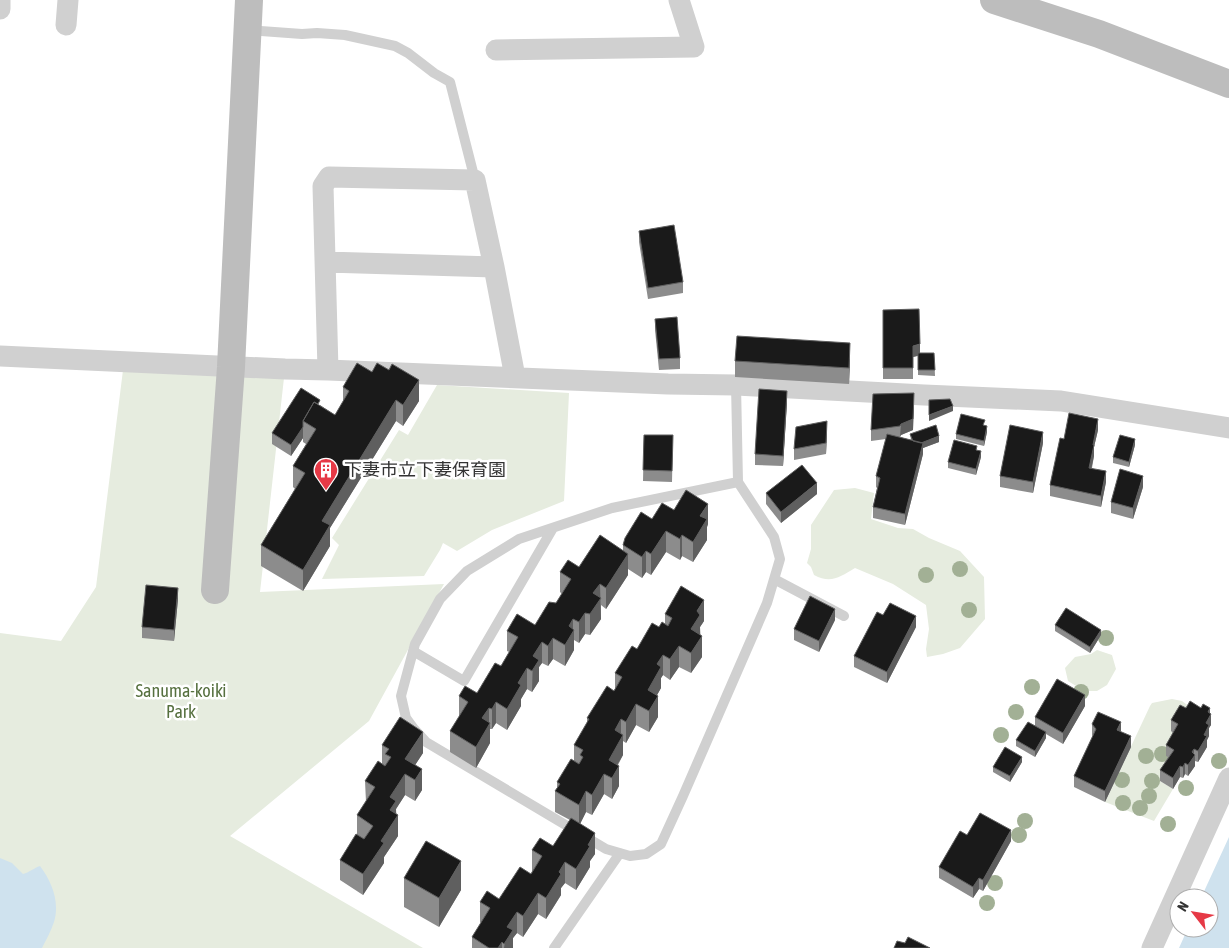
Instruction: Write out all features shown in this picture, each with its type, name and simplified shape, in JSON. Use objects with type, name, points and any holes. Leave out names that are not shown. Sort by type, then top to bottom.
[{"type":"street","points":[[0,0],[0,9]]},
{"type":"street","points":[[66,25],[68,0]]},
{"type":"street","points":[[215,590],[231,367],[249,0]]},
{"type":"street","points":[[496,50],[694,47],[679,0]]},
{"type":"street","points":[[994,0],[1100,34],[1229,84]]},
{"type":"street","points":[[328,370],[324,186],[329,177],[475,180],[515,377]]},
{"type":"street","points":[[326,262],[494,267]]},
{"type":"street","points":[[0,356],[285,370],[736,385],[1061,401],[1229,428]]},
{"type":"street","points":[[1152,948],[1229,778]]},
{"type":"lane","points":[[247,30],[345,35],[395,46],[408,53],[434,73],[450,82],[475,180]]},
{"type":"lane","points":[[736,385],[738,482],[774,537],[780,559],[767,603],[684,796],[661,844],[646,854],[630,856],[606,849],[426,742],[414,729],[406,718],[401,696],[415,644],[440,599],[467,572],[519,539],[612,508],[738,482]]},
{"type":"lane","points":[[413,651],[464,682],[553,528]]},
{"type":"lane","points":[[774,579],[844,616]]},
{"type":"lane","points":[[554,948],[620,853]]},
{"type":"green space","name":"Sanuma-koiki Park","points":[[124,362],[285,369],[260,592],[444,584],[369,721],[230,836],[423,948],[0,948],[0,633],[61,641],[96,587]]},
{"type":"green space","points":[[437,385],[569,393],[564,501],[492,530],[457,551],[443,543],[424,576],[322,579],[339,545],[332,538],[399,430],[408,435]]},
{"type":"green space","points":[[855,488],[874,493],[871,519],[898,528],[913,529],[960,551],[984,577],[985,619],[960,648],[927,657],[926,649],[929,629],[926,605],[893,584],[855,568],[840,577],[830,579],[814,575],[807,563],[811,549],[811,525],[834,490]]},
{"type":"green space","points":[[1097,650],[1112,655],[1116,669],[1107,685],[1097,691],[1084,691],[1068,681],[1065,668],[1075,657],[1091,654]]},
{"type":"green space","points":[[1172,699],[1182,701],[1190,707],[1171,731],[1178,735],[1174,761],[1160,781],[1173,789],[1154,821],[1105,802],[1150,706],[1152,703]]},
{"type":"water","points":[[1229,837],[1229,948],[1179,948],[1184,938],[1219,938],[1219,888],[1206,888]]},
{"type":"water","points":[[0,858],[12,863],[23,874],[40,866],[51,885],[54,893],[56,915],[42,948],[0,948]]},
{"type":"building","points":[[674,225],[683,282],[648,288],[639,231]]},
{"type":"building","points":[[919,309],[920,344],[913,346],[913,368],[883,368],[883,310]]},
{"type":"building","points":[[677,317],[680,358],[659,359],[655,319]]},
{"type":"building","points":[[737,336],[850,343],[849,368],[735,361]]},
{"type":"building","points":[[918,353],[934,353],[935,370],[918,370]]},
{"type":"building","name":"下妻市立下妻保育園","points":[[357,363],[372,372],[377,363],[389,370],[392,364],[419,380],[403,405],[396,400],[322,521],[330,525],[303,570],[261,545],[305,473],[293,466],[316,429],[303,421],[314,402],[335,415],[349,391],[343,387]]},
{"type":"building","points":[[301,388],[320,400],[318,404],[314,402],[303,421],[303,427],[291,445],[272,433]]},
{"type":"building","points":[[759,389],[787,391],[783,456],[755,454]]},
{"type":"building","points":[[914,393],[913,419],[900,426],[871,430],[873,394]]},
{"type":"building","points":[[950,399],[953,406],[929,415],[929,400]]},
{"type":"building","points":[[1069,413],[1098,419],[1089,468],[1106,471],[1101,496],[1050,485],[1060,438],[1064,439]]},
{"type":"building","points":[[961,414],[985,420],[983,425],[987,426],[984,441],[956,434]]},
{"type":"building","points":[[827,421],[826,443],[794,449],[796,427]]},
{"type":"building","points":[[936,425],[939,436],[921,443],[913,441],[910,434]]},
{"type":"building","points":[[1010,425],[1043,432],[1033,482],[1000,476]]},
{"type":"building","points":[[887,434],[923,443],[905,514],[873,507],[880,478],[876,476]]},
{"type":"building","points":[[644,435],[673,435],[672,471],[643,470]]},
{"type":"building","points":[[1120,435],[1135,439],[1129,462],[1113,457]]},
{"type":"building","points":[[954,440],[977,446],[976,450],[981,451],[976,469],[948,462]]},
{"type":"building","points":[[802,465],[817,483],[781,512],[766,493]]},
{"type":"building","points":[[1120,469],[1143,476],[1133,508],[1111,502]]},
{"type":"building","points":[[686,490],[708,504],[700,516],[707,519],[693,542],[682,535],[680,539],[666,531],[651,554],[646,551],[642,557],[623,545],[625,538],[641,512],[652,519],[662,503],[674,510]]},
{"type":"building","points":[[600,535],[628,554],[606,588],[600,584],[593,593],[601,598],[590,614],[585,613],[579,622],[573,619],[569,626],[574,630],[565,645],[553,638],[548,646],[542,642],[533,656],[539,660],[532,671],[527,668],[518,683],[521,685],[507,709],[496,702],[492,709],[489,708],[482,718],[490,723],[476,747],[450,731],[468,702],[459,696],[465,686],[477,693],[495,663],[501,666],[518,637],[507,631],[517,614],[535,625],[549,602],[556,603],[571,579],[560,572],[568,560],[579,567]]},
{"type":"building","points":[[146,585],[178,588],[174,630],[142,627]]},
{"type":"building","points":[[681,586],[704,600],[697,611],[700,615],[691,629],[702,636],[691,653],[679,646],[670,659],[663,655],[657,664],[661,667],[648,690],[658,696],[649,711],[636,704],[626,722],[621,719],[615,730],[623,735],[609,760],[619,766],[612,778],[604,774],[592,795],[586,791],[579,805],[555,791],[560,784],[557,782],[571,759],[579,764],[583,757],[580,755],[583,750],[574,745],[589,719],[587,718],[607,686],[614,691],[622,677],[615,673],[632,646],[637,649],[652,623],[659,627],[662,622],[668,626],[672,618],[665,614]]},
{"type":"building","points":[[810,596],[835,609],[819,641],[794,629]]},
{"type":"building","points":[[890,603],[916,616],[887,672],[854,656],[877,612],[883,615]]},
{"type":"building","points":[[1066,608],[1101,630],[1090,647],[1055,625]]},
{"type":"building","points":[[1057,679],[1085,695],[1063,733],[1035,717]]},
{"type":"building","points":[[1190,701],[1201,708],[1203,704],[1210,708],[1208,712],[1211,714],[1206,723],[1209,725],[1204,735],[1207,736],[1198,751],[1194,749],[1192,752],[1195,755],[1188,765],[1185,763],[1183,767],[1180,766],[1173,778],[1160,770],[1174,750],[1166,745],[1178,724],[1171,720],[1180,705],[1186,708]]},
{"type":"building","points":[[1098,712],[1121,722],[1117,730],[1131,736],[1105,791],[1074,776],[1096,729],[1092,724]]},
{"type":"building","points":[[400,717],[423,732],[405,759],[422,769],[415,780],[405,774],[390,797],[396,801],[390,810],[398,815],[381,841],[384,843],[363,874],[340,860],[356,834],[364,839],[373,826],[357,815],[375,787],[365,781],[378,761],[385,766],[391,757],[385,754],[389,749],[382,745]]},
{"type":"building","points":[[1028,722],[1046,732],[1035,751],[1016,740]]},
{"type":"building","points":[[1005,747],[1022,757],[1010,776],[993,767]]},
{"type":"building","points":[[980,813],[1011,830],[983,880],[979,878],[973,887],[939,867],[960,831],[967,835]]},
{"type":"building","points":[[571,818],[595,833],[588,845],[590,846],[576,869],[565,862],[559,872],[561,874],[546,898],[538,893],[523,916],[517,912],[507,927],[513,930],[504,944],[502,942],[498,948],[489,948],[472,937],[490,908],[480,902],[487,891],[499,899],[520,867],[531,874],[542,856],[532,850],[540,838],[553,846]]},
{"type":"building","points":[[426,841],[461,861],[439,898],[404,878]]},
{"type":"building","points":[[908,937],[930,948],[894,948],[897,941],[905,943]]},
{"type":"place","name":"下妻市立下妻保育園","points":[[326,491]]}]
